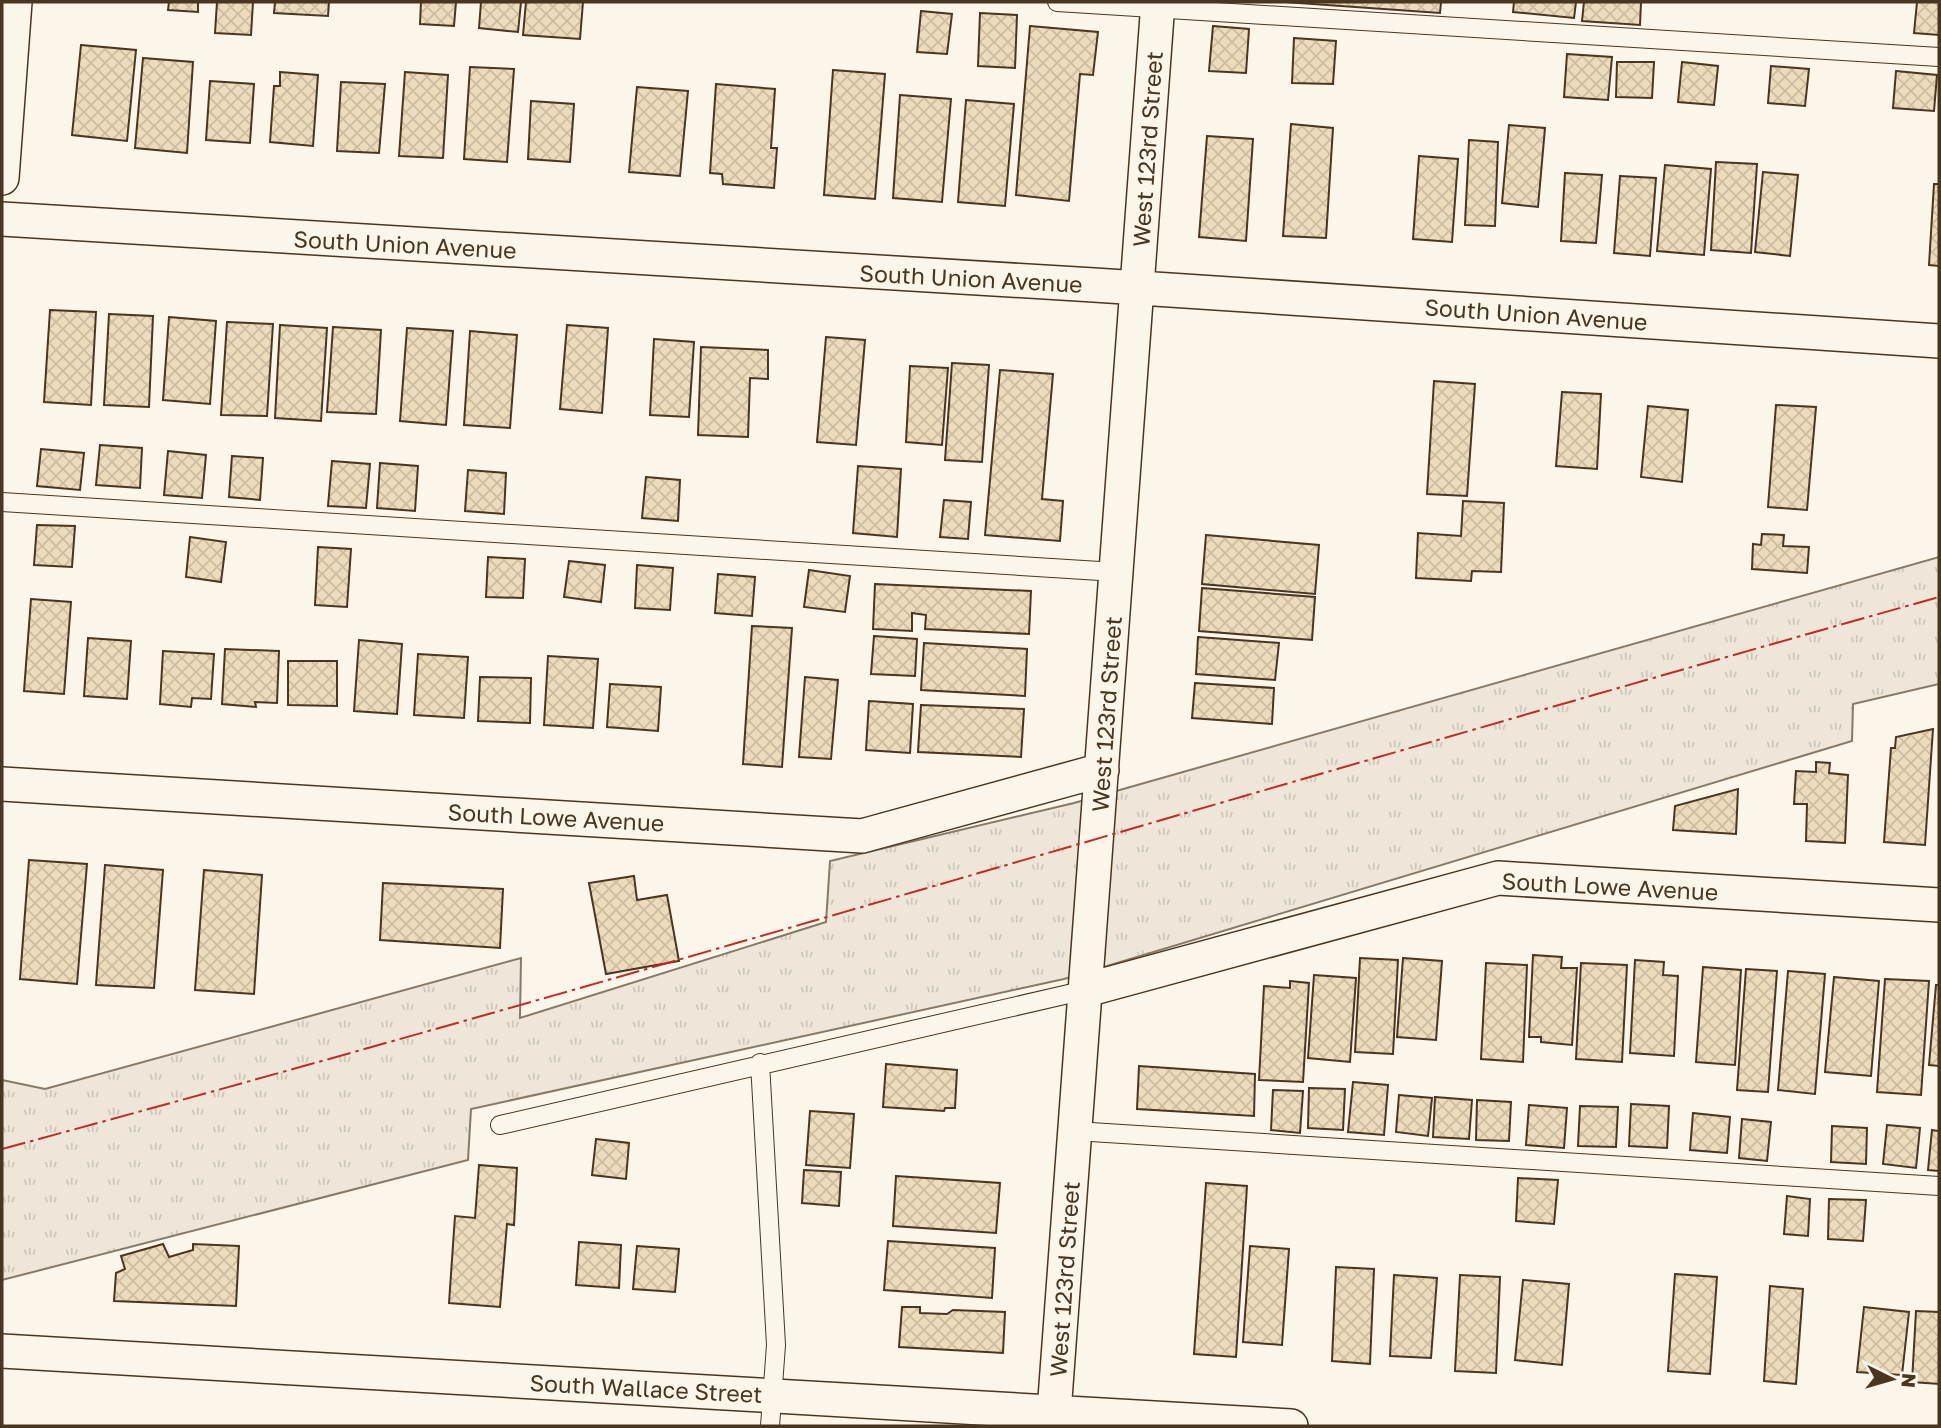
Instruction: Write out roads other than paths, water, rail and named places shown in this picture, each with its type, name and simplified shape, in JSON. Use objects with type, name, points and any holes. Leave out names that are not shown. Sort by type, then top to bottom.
[{"type":"street","points":[[2,178],[15,2]]},
{"type":"street","name":"West 123rd Street","points":[[1054,1419],[1158,5]]},
{"type":"street","name":"South Union Avenue","points":[[2,219],[1137,288],[1939,341]]},
{"type":"street","name":"South Lowe Avenue","points":[[2,784],[862,836],[1102,770]]},
{"type":"street","name":"South Lowe Avenue","points":[[1086,990],[1498,878],[1939,905]]},
{"type":"street","name":"South Wallace Street","points":[[2,1351],[771,1411],[1291,1426]]},
{"type":"lane","points":[[1057,2],[1158,5],[1939,57]]},
{"type":"lane","points":[[2,502],[1116,572]]},
{"type":"lane","points":[[500,1125],[1086,990]]},
{"type":"lane","points":[[760,1063],[776,1345],[771,1411]]},
{"type":"lane","points":[[1075,1131],[1939,1186]]}]
